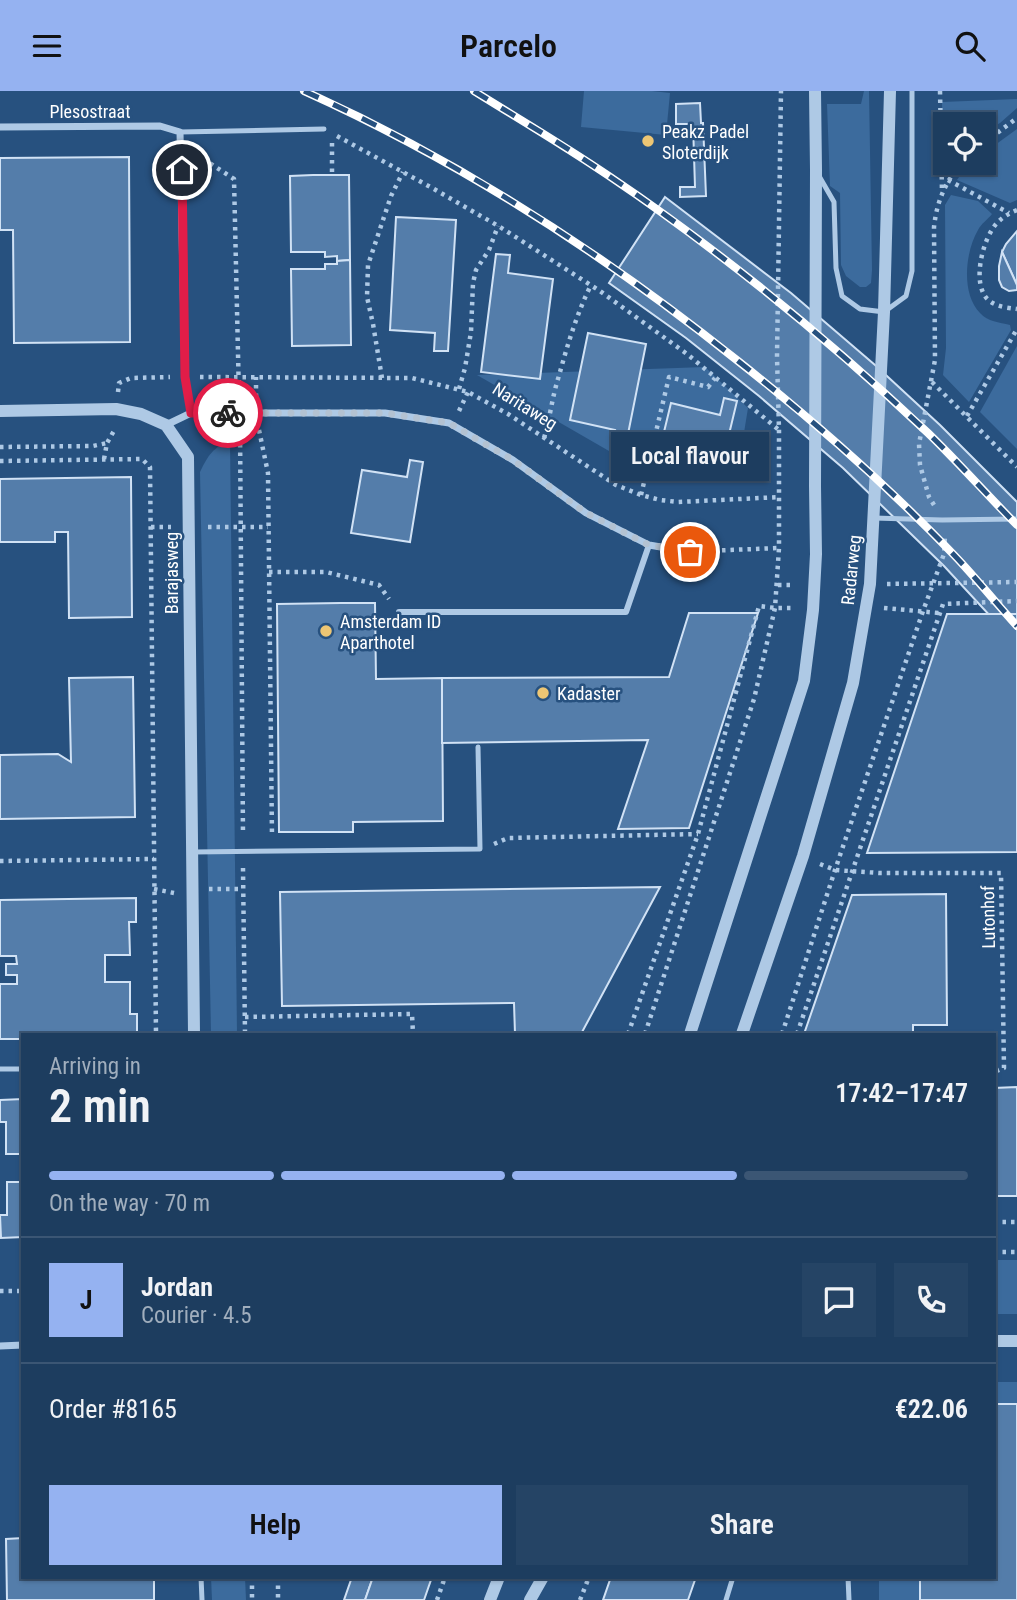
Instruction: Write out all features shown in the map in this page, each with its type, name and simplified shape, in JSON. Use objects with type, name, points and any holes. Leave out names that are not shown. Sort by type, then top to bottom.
[{"type":"street","name":"Radarweg","points":[[690,1033],[804,681],[813,610],[816,554],[815,91]]},
{"type":"street","name":"Radarweg","points":[[741,1033],[803,856],[853,683],[870,584],[884,311],[890,91]]},
{"type":"street","name":"Plesostraat","points":[[0,127],[160,126],[180,132]]},
{"type":"street","points":[[180,132],[185,377],[191,413]]},
{"type":"street","points":[[0,411],[116,409],[141,414],[166,425],[191,413],[385,413],[449,423],[513,460],[586,513],[649,545],[690,552]]},
{"type":"street","name":"Barajasweg","points":[[166,425],[188,457],[194,1033]]},
{"type":"street","points":[[399,613],[626,611],[649,545]]},
{"type":"street","points":[[996,1341],[1017,1341]]},
{"type":"street","points":[[0,1346],[21,1345]]},
{"type":"street","points":[[490,1600],[498,1579]]},
{"type":"street","points":[[530,1600],[542,1579]]},
{"type":"lane","points":[[816,170],[834,202],[836,268],[842,296],[860,309],[884,311],[906,296],[912,271],[912,91]]},
{"type":"lane","points":[[180,132],[324,129]]},
{"type":"lane","points":[[874,518],[1017,519]]},
{"type":"lane","points":[[191,853],[480,849],[478,747]]},
{"type":"lane","points":[[0,1069],[21,1069]]},
{"type":"lane","points":[[201,1579],[202,1600]]},
{"type":"lane","points":[[726,1600],[732,1579]]},
{"type":"lane","points":[[848,1579],[849,1600]]},
{"type":"path","points":[[645,1033],[754,699],[775,608],[780,497],[777,357],[781,91]]},
{"type":"path","points":[[940,91],[942,193]]},
{"type":"path","points":[[996,134],[1017,118]]},
{"type":"path","points":[[332,174],[331,133],[498,226],[591,285],[687,354],[779,431]]},
{"type":"path","points":[[181,144],[234,179],[239,377],[245,1033]]},
{"type":"path","points":[[382,379],[367,297],[368,265],[391,196],[403,172]]},
{"type":"path","points":[[782,1033],[835,870],[944,554],[946,538],[942,520],[929,497],[920,465],[919,444],[935,360],[934,227],[937,206],[952,175]]},
{"type":"path","points":[[948,180],[1009,213]]},
{"type":"path","points":[[1017,210],[997,223],[986,240],[980,277],[982,292],[990,301],[1017,309]]},
{"type":"path","points":[[459,389],[471,332],[476,270],[489,250],[498,226]]},
{"type":"path","points":[[544,438],[557,381],[582,303],[591,285]]},
{"type":"path","points":[[967,416],[1017,329]]},
{"type":"path","name":"Naritaweg","points":[[239,377],[412,379],[459,389],[470,392],[508,414],[616,485],[641,495],[678,502],[780,497]]},
{"type":"path","points":[[641,495],[669,377],[708,387],[715,378]]},
{"type":"path","points":[[932,382],[1017,467]]},
{"type":"path","points":[[256,413],[268,473],[273,852]]},
{"type":"path","points":[[0,447],[93,446],[107,443],[104,459],[0,461]]},
{"type":"path","name":"Barajasweg","points":[[104,459],[142,459],[150,467],[156,1033]]},
{"type":"path","points":[[690,552],[779,548]]},
{"type":"path","points":[[269,572],[326,572],[379,585],[399,613]]},
{"type":"path","points":[[934,583],[1017,582]]},
{"type":"path","points":[[797,1033],[943,604],[1017,601]]},
{"type":"path","points":[[628,1033],[698,834],[759,606]]},
{"type":"path","points":[[480,849],[508,838],[698,834]]},
{"type":"path","name":"Lutonhof","points":[[803,856],[835,870],[1001,873],[1004,1068],[996,1071]]},
{"type":"path","points":[[0,861],[154,859]]},
{"type":"path","points":[[245,1017],[412,1014],[413,1033]]},
{"type":"path","points":[[996,1222],[1017,1222]]},
{"type":"path","points":[[996,1252],[1017,1252]]},
{"type":"path","points":[[0,1291],[21,1291]]},
{"type":"path","points":[[252,1579],[253,1600]]},
{"type":"path","points":[[278,1579],[278,1600]]},
{"type":"path","points":[[437,1600],[444,1579]]},
{"type":"path","points":[[580,1600],[588,1579]]},
{"type":"shaded area","points":[[584,91],[670,93],[666,135],[581,127]]},
{"type":"shaded area","points":[[864,91],[869,91],[872,270],[871,283],[860,287],[846,276],[841,265],[840,193],[830,186],[827,104],[861,104]]},
{"type":"shaded area","points":[[1017,99],[1017,108],[996,125],[996,112],[942,112],[942,102]]},
{"type":"shaded area","points":[[1017,129],[1017,200],[1010,203],[957,180],[961,175],[996,175],[996,144]]},
{"type":"shaded area","points":[[951,195],[978,201],[992,214],[979,228],[970,250],[968,284],[974,305],[980,313],[990,320],[1010,325],[1011,330],[969,402],[943,375],[946,348],[945,205]]},
{"type":"shaded area","points":[[1017,346],[1017,449],[980,412]]},
{"type":"shaded area","points":[[705,367],[748,408],[736,482],[674,477],[646,470],[477,375]]},
{"type":"shaded area","points":[[230,440],[237,1033],[211,1033],[200,472],[219,446]]},
{"type":"shaded area","points":[[996,1260],[1017,1260],[1017,1314],[996,1314]]},
{"type":"shaded area","points":[[996,1382],[1017,1382],[1017,1600],[879,1600],[879,1579],[996,1579]]},
{"type":"shaded area","points":[[211,1579],[245,1579],[246,1600],[212,1600]]},
{"type":"building","points":[[700,103],[706,196],[680,197],[680,187],[695,187],[693,124],[676,124],[676,104]]},
{"type":"building","points":[[129,157],[130,342],[14,343],[13,230],[0,230],[0,158]]},
{"type":"building","points":[[349,175],[350,260],[337,261],[337,256],[325,257],[325,252],[291,252],[290,176]]},
{"type":"building","points":[[665,197],[791,293],[875,365],[1017,502],[1017,645],[944,566],[843,468],[686,338],[609,283]]},
{"type":"building","points":[[396,217],[456,220],[448,351],[434,351],[435,333],[390,330]]},
{"type":"building","points":[[1017,231],[1017,285],[1002,252]]},
{"type":"building","points":[[1002,252],[1017,290],[1009,291],[1002,287],[999,280]]},
{"type":"building","points":[[496,254],[510,255],[508,273],[553,279],[540,379],[481,372]]},
{"type":"building","points":[[350,260],[351,345],[292,346],[291,269],[325,269],[325,264]]},
{"type":"building","points":[[588,333],[646,344],[625,449],[611,446],[615,430],[570,420]]},
{"type":"building","points":[[724,398],[737,401],[718,480],[656,465],[671,403],[720,415]]},
{"type":"building","points":[[410,460],[423,462],[410,542],[351,533],[362,470],[407,477]]},
{"type":"building","points":[[131,477],[132,617],[69,618],[68,532],[55,532],[55,542],[0,542],[0,479]]},
{"type":"building","points":[[375,603],[376,679],[442,678],[443,821],[353,822],[353,832],[279,832],[277,604]]},
{"type":"building","points":[[689,613],[758,613],[689,828],[618,829],[648,740],[442,743],[442,678],[669,677]]},
{"type":"building","points":[[947,614],[1017,614],[1017,852],[867,853]]},
{"type":"building","points":[[133,677],[135,817],[0,819],[0,755],[58,754],[71,762],[69,678]]},
{"type":"building","points":[[660,887],[582,1033],[515,1033],[514,1003],[282,1006],[280,892]]},
{"type":"building","points":[[946,894],[947,1025],[913,1025],[913,1033],[804,1033],[852,895]]},
{"type":"building","points":[[136,898],[136,922],[129,922],[130,955],[105,955],[105,982],[130,982],[130,1014],[137,1014],[137,1033],[21,1033],[21,1039],[0,1039],[0,984],[17,984],[17,975],[6,975],[6,964],[17,964],[16,956],[0,956],[0,900]]},
{"type":"building","points":[[1017,1087],[1017,1196],[996,1196],[996,1088]]},
{"type":"building","points":[[21,1099],[21,1154],[6,1154],[6,1122],[0,1122],[0,1100]]},
{"type":"building","points":[[7,1182],[21,1182],[21,1237],[1,1238],[0,1215],[7,1215]]},
{"type":"building","points":[[996,1404],[1017,1404],[1017,1600],[920,1600],[920,1579],[996,1579]]},
{"type":"building","points":[[21,1538],[21,1579],[154,1579],[154,1600],[7,1600],[6,1539]]},
{"type":"building","points":[[351,1579],[372,1579],[365,1600],[344,1600]]},
{"type":"building","points":[[372,1579],[431,1579],[424,1600],[365,1600]]},
{"type":"building","points":[[610,1579],[695,1579],[688,1600],[603,1600]]},
{"type":"railway","points":[[304,91],[419,148],[530,212],[688,322],[849,454],[929,529],[1017,626]]},
{"type":"railway","points":[[474,91],[576,154],[651,205],[774,298],[928,433],[1017,525]]},
{"type":"way so far","points":[[228,413],[385,413],[449,423],[513,460],[586,513],[649,545],[690,552]]},
{"type":"place","name":"Peakz Padel Sloterdijk","points":[[648,141]]},
{"type":"place","name":"Local flavour","points":[[690,552]]},
{"type":"place","name":"Amsterdam ID Aparthotel","points":[[326,631]]},
{"type":"place","name":"Kadaster","points":[[543,693]]},
{"type":"route","points":[[182,170],[185,377],[191,413],[228,413]]}]
